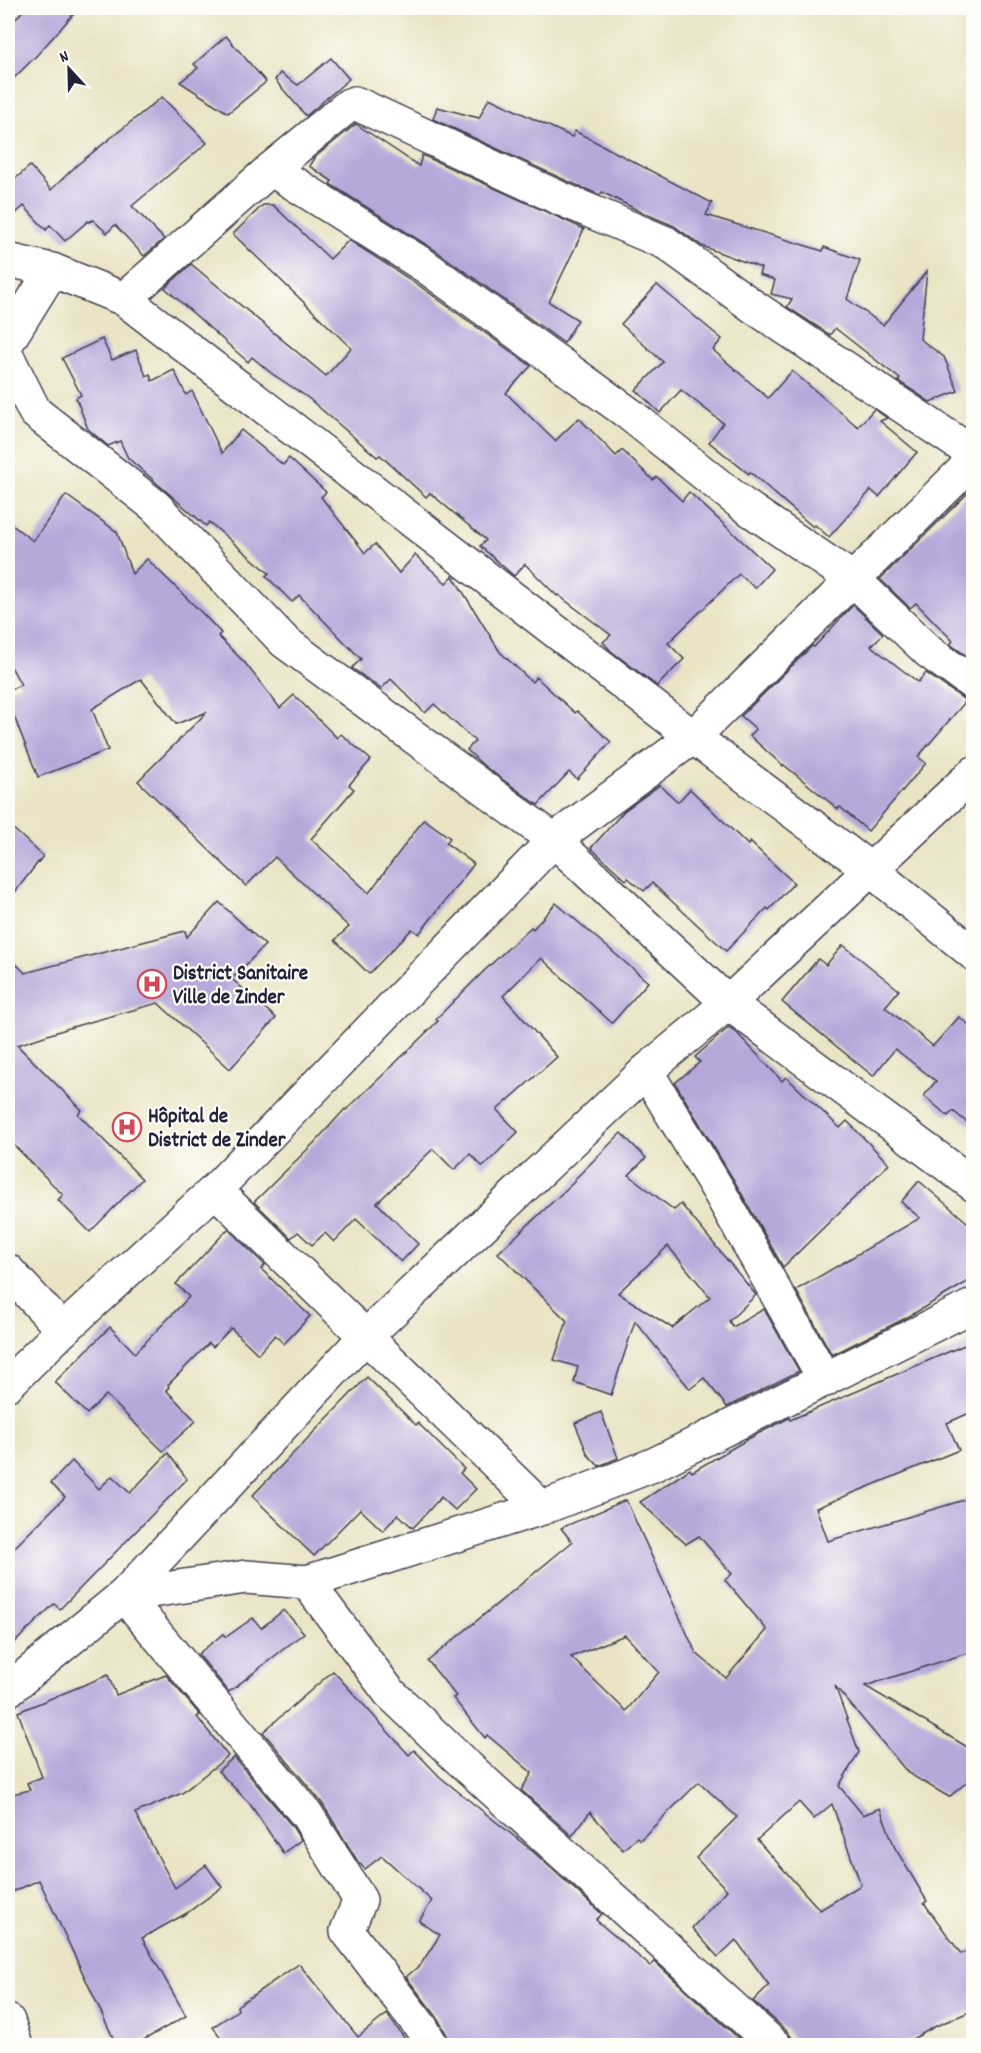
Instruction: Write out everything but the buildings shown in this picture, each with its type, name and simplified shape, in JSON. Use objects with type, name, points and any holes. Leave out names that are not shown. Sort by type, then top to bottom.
[{"type":"street","points":[[124,299],[271,169],[348,105],[355,103],[559,198],[666,243],[754,307],[974,454]]},
{"type":"street","points":[[271,169],[425,266],[628,413],[742,504],[854,580],[929,652],[974,684]]},
{"type":"street","points":[[8,260],[52,270],[124,299],[693,737],[871,870],[974,954]]},
{"type":"street","points":[[8,341],[52,270]]},
{"type":"street","points":[[8,358],[35,412],[155,506],[285,642],[554,840],[728,1003],[974,1185]]},
{"type":"street","points":[[8,1384],[215,1190],[554,840],[693,737],[974,460]]},
{"type":"street","points":[[8,1690],[124,1595],[365,1337],[646,1071],[728,1003],[974,773]]},
{"type":"street","points":[[646,1071],[720,1193],[825,1380]]},
{"type":"street","points":[[215,1190],[542,1508]]},
{"type":"street","points":[[8,1271],[63,1330]]},
{"type":"street","points":[[124,1595],[246,1577],[306,1582],[542,1508],[653,1465],[974,1305]]},
{"type":"street","points":[[306,1582],[389,1692],[458,1758],[775,2046]]},
{"type":"street","points":[[124,1595],[307,1815],[360,1900],[347,1931],[420,2040]]},
{"type":"street","points":[[8,2021],[16,2046]]},
{"type":"place","name":"District Sanitaire Ville de Zinder","points":[[152,984]]},
{"type":"place","name":"Hôpital de District de Zinder","points":[[127,1127]]}]
